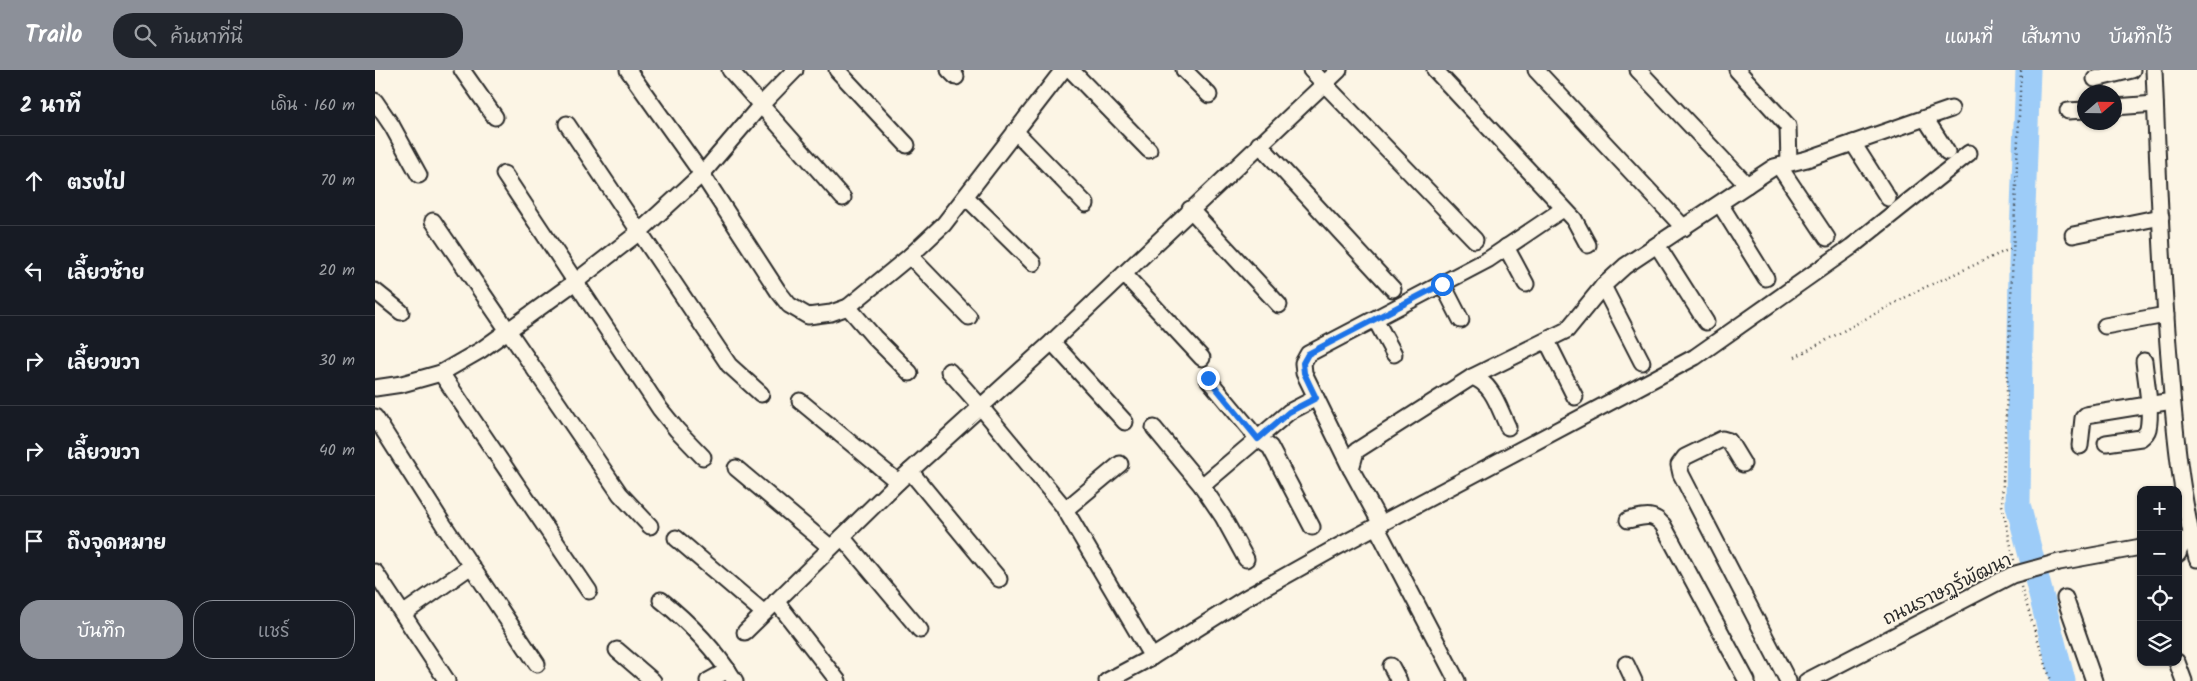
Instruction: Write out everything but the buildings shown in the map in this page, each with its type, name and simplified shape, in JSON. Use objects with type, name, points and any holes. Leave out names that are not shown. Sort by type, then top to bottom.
[{"type":"street","points":[[463,70],[495,117]]},
{"type":"street","points":[[628,70],[702,174],[789,305],[807,316],[820,316],[848,307],[910,256],[967,197],[1015,131],[1063,70]]},
{"type":"street","points":[[730,70],[843,198]]},
{"type":"street","points":[[375,388],[402,384],[441,373],[481,350],[575,282],[638,233],[702,174],[760,106],[795,70]]},
{"type":"street","points":[[837,70],[907,145]]},
{"type":"street","points":[[1071,70],[1149,150]]},
{"type":"street","points":[[1184,70],[1209,95]]},
{"type":"street","points":[[1311,70],[1475,240]]},
{"type":"street","points":[[745,632],[898,482],[1052,342],[1190,209],[1339,70]]},
{"type":"street","points":[[1435,70],[1574,219],[1588,245]]},
{"type":"street","points":[[1536,70],[1684,228]]},
{"type":"street","points":[[1638,70],[1747,185]]},
{"type":"street","points":[[1737,70],[1788,126],[1784,164],[1827,238]]},
{"type":"street","points":[[2095,79],[2132,70]]},
{"type":"street","points":[[2154,70],[2165,315],[2174,427],[2186,542],[2197,559]]},
{"type":"street","points":[[375,101],[392,126],[419,175]]},
{"type":"street","points":[[2122,106],[2155,104]]},
{"type":"street","points":[[1351,470],[1357,451],[1472,377],[1567,330],[1603,286],[1625,266],[1747,185],[1784,164],[1807,159],[1951,109]]},
{"type":"street","points":[[2068,111],[2077,110]]},
{"type":"street","points":[[1925,118],[1947,152]]},
{"type":"street","points":[[567,124],[638,233],[729,365],[761,394]]},
{"type":"street","points":[[1015,131],[1086,204]]},
{"type":"street","points":[[1853,143],[1888,198]]},
{"type":"street","points":[[1259,144],[1393,289]]},
{"type":"street","points":[[1107,681],[1152,657],[1244,599],[1695,356],[1851,247],[1969,153]]},
{"type":"street","points":[[504,174],[660,409],[703,458]]},
{"type":"street","points":[[967,197],[1033,263]]},
{"type":"street","points":[[1719,204],[1766,278]]},
{"type":"street","points":[[1190,209],[1279,305]]},
{"type":"street","points":[[1457,681],[1316,398],[1304,373],[1303,363],[1308,354],[1442,284],[1506,247],[1563,209]]},
{"type":"street","points":[[2073,235],[2161,217]]},
{"type":"street","points":[[433,220],[620,494],[650,526]]},
{"type":"street","points":[[1657,245],[1706,322]]},
{"type":"street","points":[[1506,247],[1526,284]]},
{"type":"street","points":[[910,256],[969,317]]},
{"type":"street","points":[[1123,274],[1202,358]]},
{"type":"street","points":[[1442,284],[1461,320]]},
{"type":"street","points":[[1603,286],[1642,362]]},
{"type":"street","points":[[375,291],[401,312]]},
{"type":"street","points":[[848,307],[874,337],[910,373]]},
{"type":"street","points":[[2105,326],[2165,315]]},
{"type":"street","points":[[1375,319],[1394,354]]},
{"type":"street","points":[[1547,341],[1575,397]]},
{"type":"street","points":[[1052,342],[1125,422]]},
{"type":"street","points":[[2106,443],[2141,438],[2146,435],[2148,429],[2148,405],[2145,361]]},
{"type":"street","points":[[949,371],[981,406],[1065,510],[1152,657]]},
{"type":"street","points":[[441,373],[589,591]]},
{"type":"street","points":[[1472,377],[1482,380],[1489,387],[1508,427]]},
{"type":"street","points":[[1208,378],[1258,439],[1270,447],[1312,527]]},
{"type":"street","points":[[1202,486],[1289,412],[1316,398]]},
{"type":"street","points":[[800,401],[898,482]]},
{"type":"street","points":[[2081,446],[2083,418],[2086,415],[2172,401]]},
{"type":"street","points":[[375,417],[537,664]]},
{"type":"street","points":[[1154,428],[1202,486],[1223,517],[1246,559]]},
{"type":"street","points":[[1743,464],[1729,441],[1722,439],[1685,457],[1679,465],[1681,474],[1789,681]]},
{"type":"street","points":[[1065,510],[1120,464]]},
{"type":"street","points":[[736,468],[830,548]]},
{"type":"street","points":[[910,471],[999,579]]},
{"type":"street","points":[[1628,520],[1651,516],[1657,518],[1747,681]]},
{"type":"street","points":[[842,536],[920,630]]},
{"type":"street","points":[[676,538],[764,613]]},
{"type":"street","name":"ถนนราษฏร์พัฒนา","points":[[1807,681],[2013,575],[2059,562],[2137,548]]},
{"type":"street","points":[[403,614],[471,566]]},
{"type":"street","points":[[375,572],[447,681]]},
{"type":"street","points":[[2065,598],[2094,681]]},
{"type":"street","points":[[661,600],[701,635],[731,675],[708,681]]},
{"type":"street","points":[[776,601],[838,681]]},
{"type":"street","points":[[617,650],[653,681]]},
{"type":"street","points":[[1626,664],[1634,681]]},
{"type":"street","points":[[1391,666],[1399,681]]},
{"type":"street","points":[[2178,666],[2183,681]]},
{"type":"path","points":[[2021,70],[2002,506],[2013,575],[2051,681]]},
{"type":"path","points":[[1795,357],[1919,290],[2012,248]]},
{"type":"waterway","points":[[2028,70],[2021,264],[2018,505],[2063,681]]},
{"type":"route","points":[[1208,378],[1258,439],[1289,412],[1316,398],[1304,373],[1303,363],[1308,354],[1442,284]]}]
